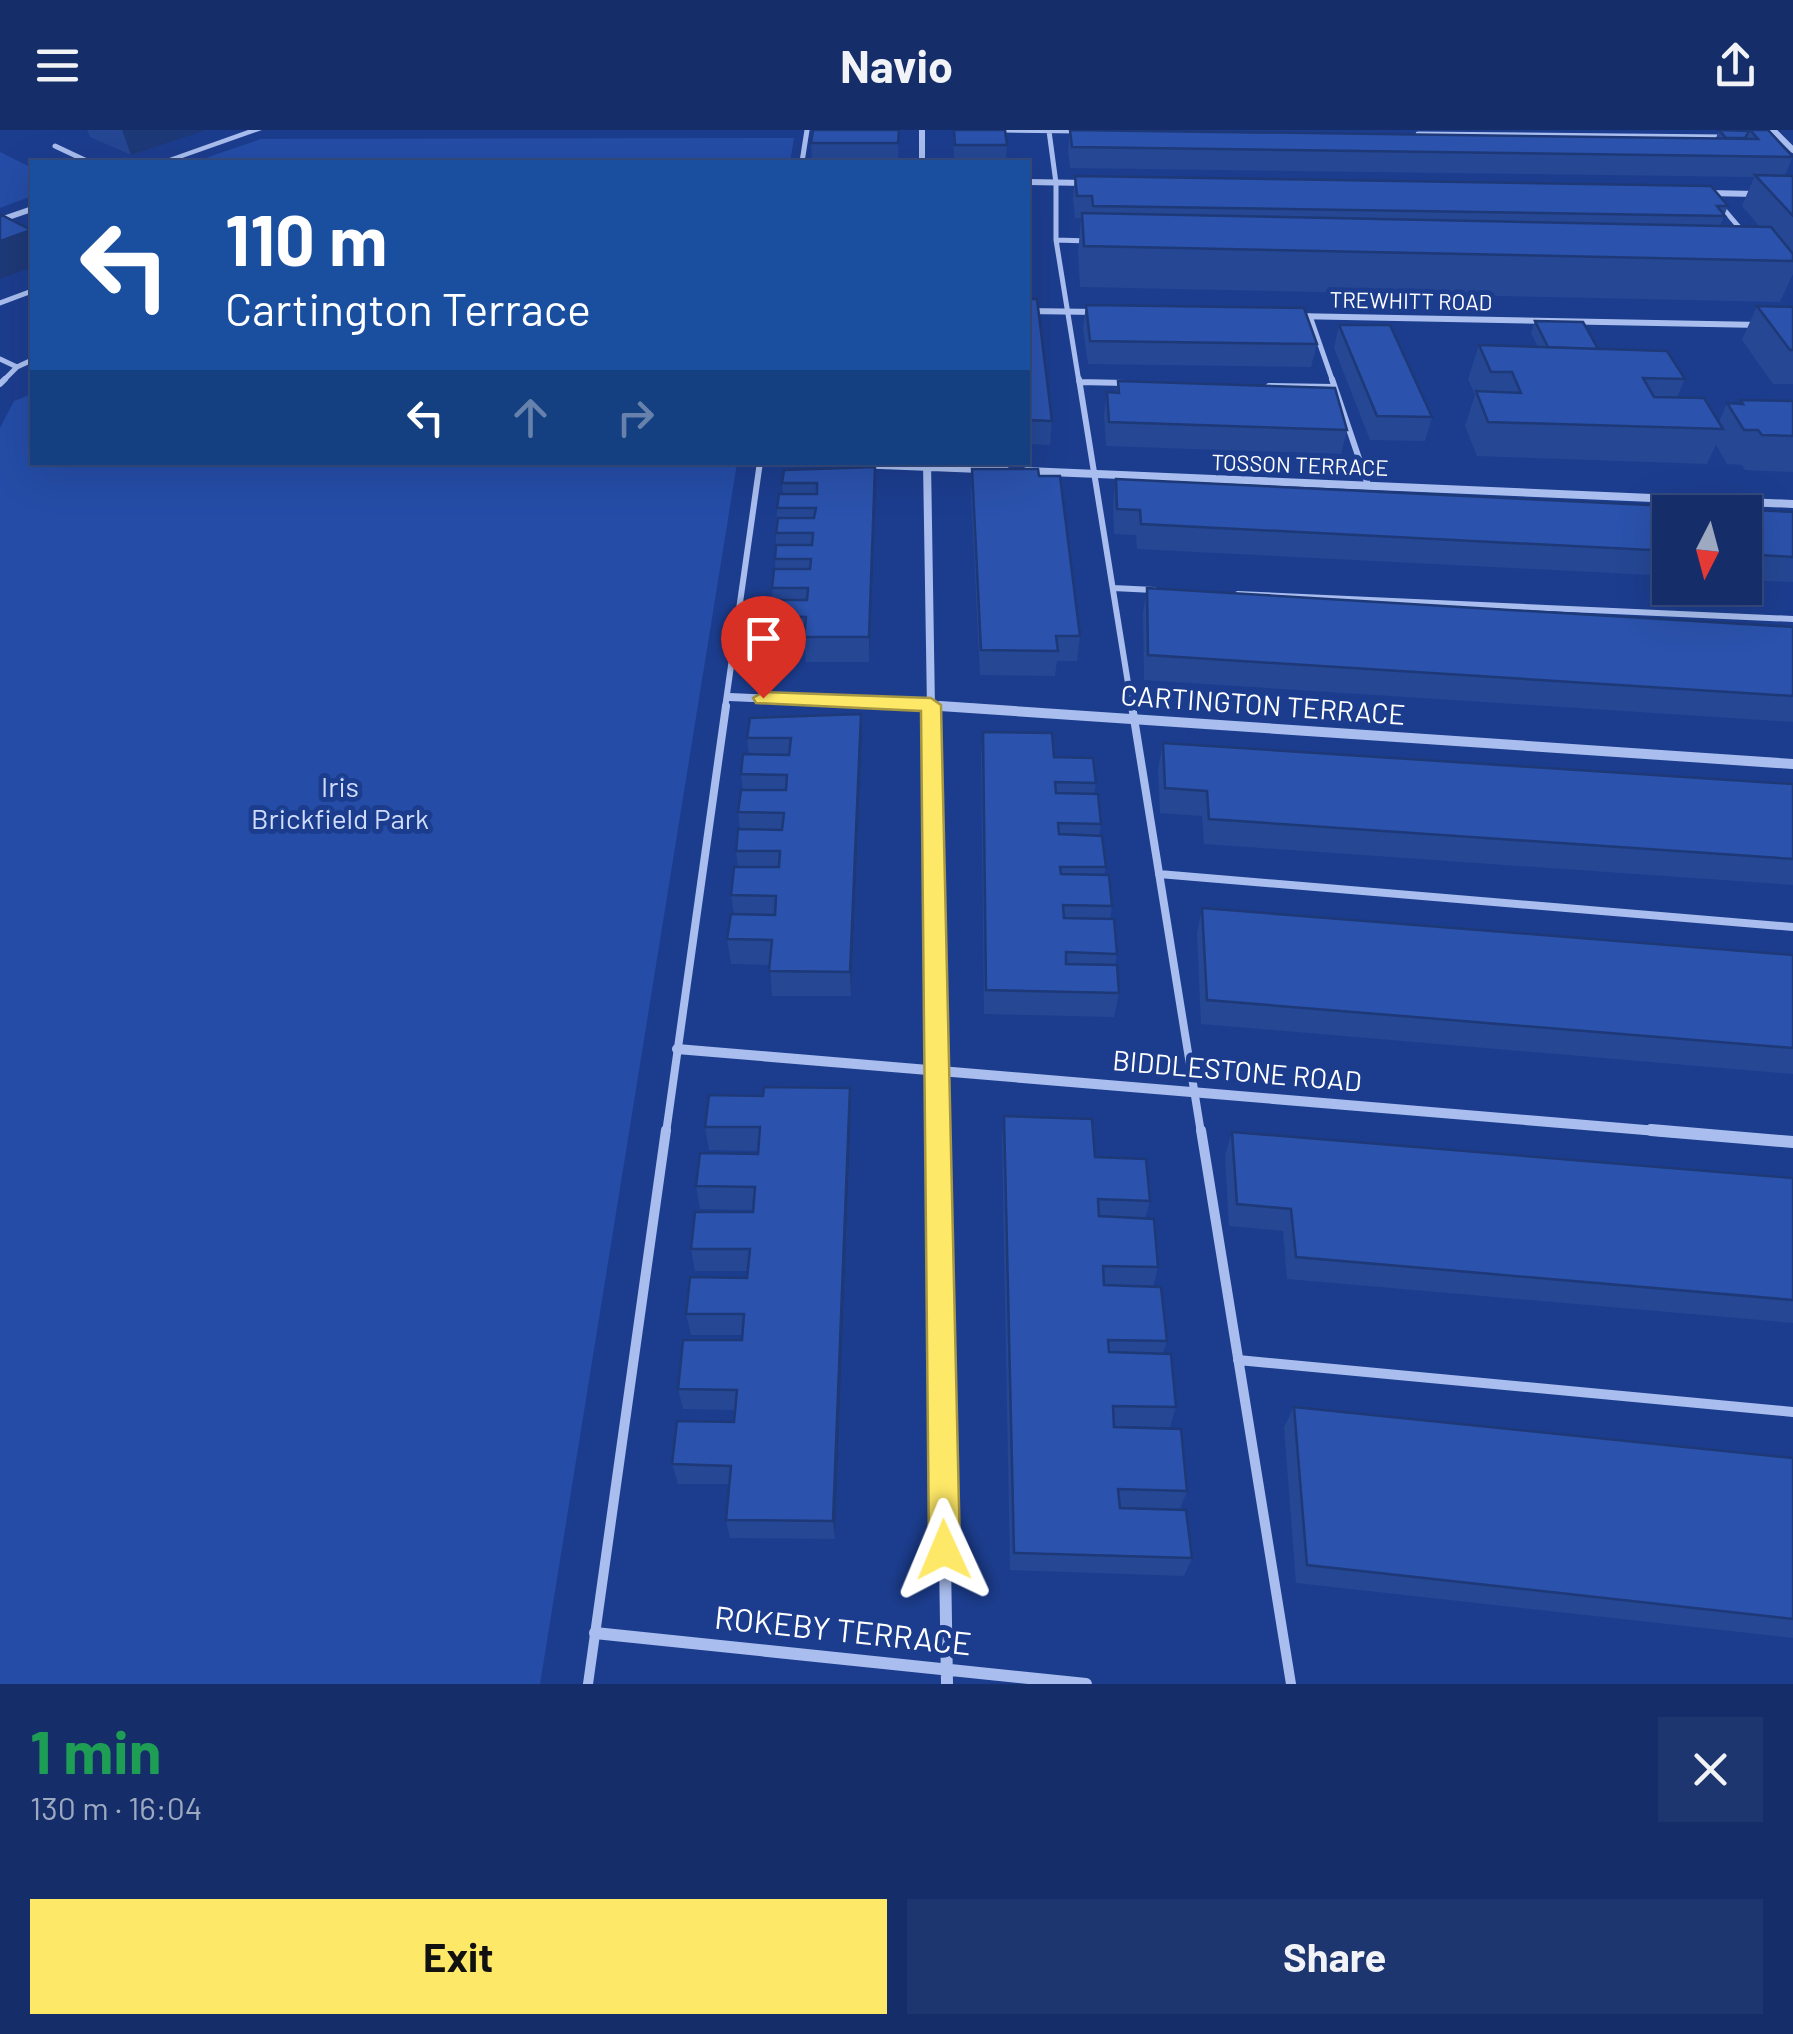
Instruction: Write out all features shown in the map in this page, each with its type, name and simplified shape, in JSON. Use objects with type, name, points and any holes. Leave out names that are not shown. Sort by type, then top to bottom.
[{"type":"street","points":[[169,160],[257,130]]},
{"type":"street","points":[[922,130],[922,160]]},
{"type":"street","points":[[1773,130],[1793,150]]},
{"type":"street","points":[[1030,182],[1094,183]]},
{"type":"street","points":[[1690,193],[1760,194]]},
{"type":"street","points":[[0,220],[30,210]]},
{"type":"street","points":[[1030,311],[1106,312]]},
{"type":"street","name":"TREWHITT ROAD","points":[[1273,316],[1775,325]]},
{"type":"street","points":[[927,465],[946,1677]]},
{"type":"street","name":"TOSSON TERRACE","points":[[944,465],[1793,504]]},
{"type":"street","name":"CARTINGTON TERRACE","points":[[729,696],[931,705],[1793,764]]},
{"type":"street","name":"BIDDLESTONE ROAD","points":[[677,1049],[1793,1142]]},
{"type":"street","name":"ROKEBY TERRACE","points":[[595,1633],[946,1677],[1086,1684]]},
{"type":"lane","points":[[802,160],[806,130]]},
{"type":"lane","points":[[1002,130],[1088,131]]},
{"type":"lane","points":[[1049,131],[1056,183],[1056,240],[1290,1684]]},
{"type":"lane","points":[[1405,134],[1741,137]]},
{"type":"lane","points":[[1761,137],[1793,138]]},
{"type":"lane","points":[[55,146],[85,160]]},
{"type":"lane","points":[[1710,193],[1753,243]]},
{"type":"lane","points":[[1056,240],[1096,241]]},
{"type":"lane","points":[[0,303],[30,292]]},
{"type":"lane","points":[[1310,316],[1368,485]]},
{"type":"lane","points":[[0,358],[17,367]]},
{"type":"lane","points":[[0,384],[17,367],[30,361]]},
{"type":"lane","points":[[1080,382],[1138,384]]},
{"type":"lane","points":[[1256,386],[1334,387]]},
{"type":"lane","points":[[588,1684],[760,465]]},
{"type":"lane","points":[[1113,588],[1171,590]]},
{"type":"lane","points":[[1229,593],[1793,619]]},
{"type":"lane","points":[[1159,874],[1793,927]]},
{"type":"lane","points":[[1238,1360],[1793,1412]]},
{"type":"green space","points":[[794,138],[790,160],[200,160],[261,139]]},
{"type":"green space","points":[[0,152],[30,167],[30,197],[0,208]]},
{"type":"green space","name":"Iris Brickfield Park","points":[[30,395],[30,465],[737,465],[540,1684],[0,1684],[0,428],[14,401]]},
{"type":"building","points":[[813,130],[899,130],[898,143],[811,143]]},
{"type":"building","points":[[954,130],[1005,130],[1007,145],[955,145]]},
{"type":"building","points":[[1070,130],[1758,139],[1750,130],[1768,130],[1793,157],[1072,147]]},
{"type":"building","points":[[1719,130],[1749,131],[1745,138],[1726,138]]},
{"type":"building","points":[[1755,175],[1793,176],[1793,216]]},
{"type":"building","points":[[1075,176],[1711,186],[1728,206],[1717,206],[1725,216],[1093,206],[1092,196],[1077,196]]},
{"type":"building","points":[[1082,213],[1771,227],[1793,254],[1793,261],[1084,246]]},
{"type":"building","points":[[0,214],[30,229],[30,230],[0,241]]},
{"type":"building","points":[[1030,299],[1037,299],[1052,421],[1030,420]]},
{"type":"building","points":[[1086,305],[1304,308],[1317,344],[1090,341]]},
{"type":"building","points":[[1757,306],[1793,307],[1793,350],[1790,350]]},
{"type":"building","points":[[1535,321],[1583,322],[1598,349],[1548,347]]},
{"type":"building","points":[[1339,325],[1390,325],[1432,417],[1377,416]]},
{"type":"building","points":[[1479,345],[1667,351],[1685,379],[1643,378],[1654,397],[1704,398],[1723,429],[1488,422],[1476,391],[1521,393],[1512,372],[1491,372]]},
{"type":"building","points":[[1118,381],[1335,388],[1347,430],[1109,422],[1107,392],[1119,393]]},
{"type":"building","points":[[1740,400],[1793,401],[1793,436],[1744,430],[1727,403],[1743,404]]},
{"type":"building","points":[[875,467],[869,637],[804,637],[806,617],[770,616],[772,600],[807,600],[808,588],[772,588],[774,569],[810,569],[811,559],[775,559],[776,545],[812,545],[813,533],[776,533],[778,518],[814,518],[816,508],[777,508],[779,494],[817,494],[817,483],[782,483],[784,470]]},
{"type":"building","points":[[972,469],[1038,469],[1039,476],[1060,476],[1080,636],[1056,636],[1058,651],[981,650]]},
{"type":"building","points":[[1116,479],[1652,505],[1652,550],[1141,524],[1140,510],[1117,509]]},
{"type":"building","points":[[1762,510],[1793,512],[1793,557],[1762,555]]},
{"type":"building","points":[[1147,588],[1793,627],[1793,696],[1148,655]]},
{"type":"building","points":[[861,714],[850,972],[769,971],[772,940],[727,939],[731,914],[775,915],[776,896],[731,895],[734,867],[779,867],[780,851],[736,851],[738,829],[782,830],[784,813],[738,812],[741,790],[786,790],[787,775],[741,774],[743,754],[789,755],[791,738],[747,738],[750,718]]},
{"type":"building","points":[[983,732],[1052,733],[1054,757],[1093,758],[1096,783],[1055,782],[1056,793],[1098,794],[1101,824],[1058,823],[1059,834],[1102,836],[1106,867],[1060,867],[1061,874],[1109,875],[1112,906],[1063,905],[1064,918],[1114,919],[1117,954],[1066,952],[1066,964],[1117,965],[1119,993],[986,990]]},
{"type":"building","points":[[1163,743],[1793,784],[1793,859],[1209,819],[1207,791],[1165,788]]},
{"type":"building","points":[[1202,908],[1793,955],[1793,1048],[1207,1000]]},
{"type":"building","points":[[764,1087],[850,1088],[833,1521],[726,1520],[731,1466],[672,1464],[677,1421],[734,1422],[737,1390],[678,1389],[683,1340],[742,1340],[744,1314],[686,1314],[690,1277],[747,1278],[750,1249],[691,1249],[695,1212],[753,1212],[755,1187],[696,1186],[700,1153],[758,1154],[760,1127],[705,1127],[709,1095],[763,1096]]},
{"type":"building","points":[[1004,1116],[1092,1119],[1095,1157],[1146,1159],[1150,1201],[1098,1199],[1099,1216],[1154,1219],[1158,1267],[1103,1266],[1104,1285],[1161,1287],[1167,1341],[1108,1340],[1109,1352],[1171,1354],[1176,1407],[1113,1406],[1114,1427],[1181,1429],[1187,1491],[1118,1489],[1120,1508],[1186,1510],[1192,1558],[1014,1553]]},
{"type":"building","points":[[1232,1132],[1793,1178],[1793,1300],[1296,1257],[1291,1209],[1237,1204]]},
{"type":"building","points":[[1294,1407],[1793,1458],[1793,1619],[1307,1565]]},
{"type":"route","points":[[763,698],[931,705],[944,1550]]}]
